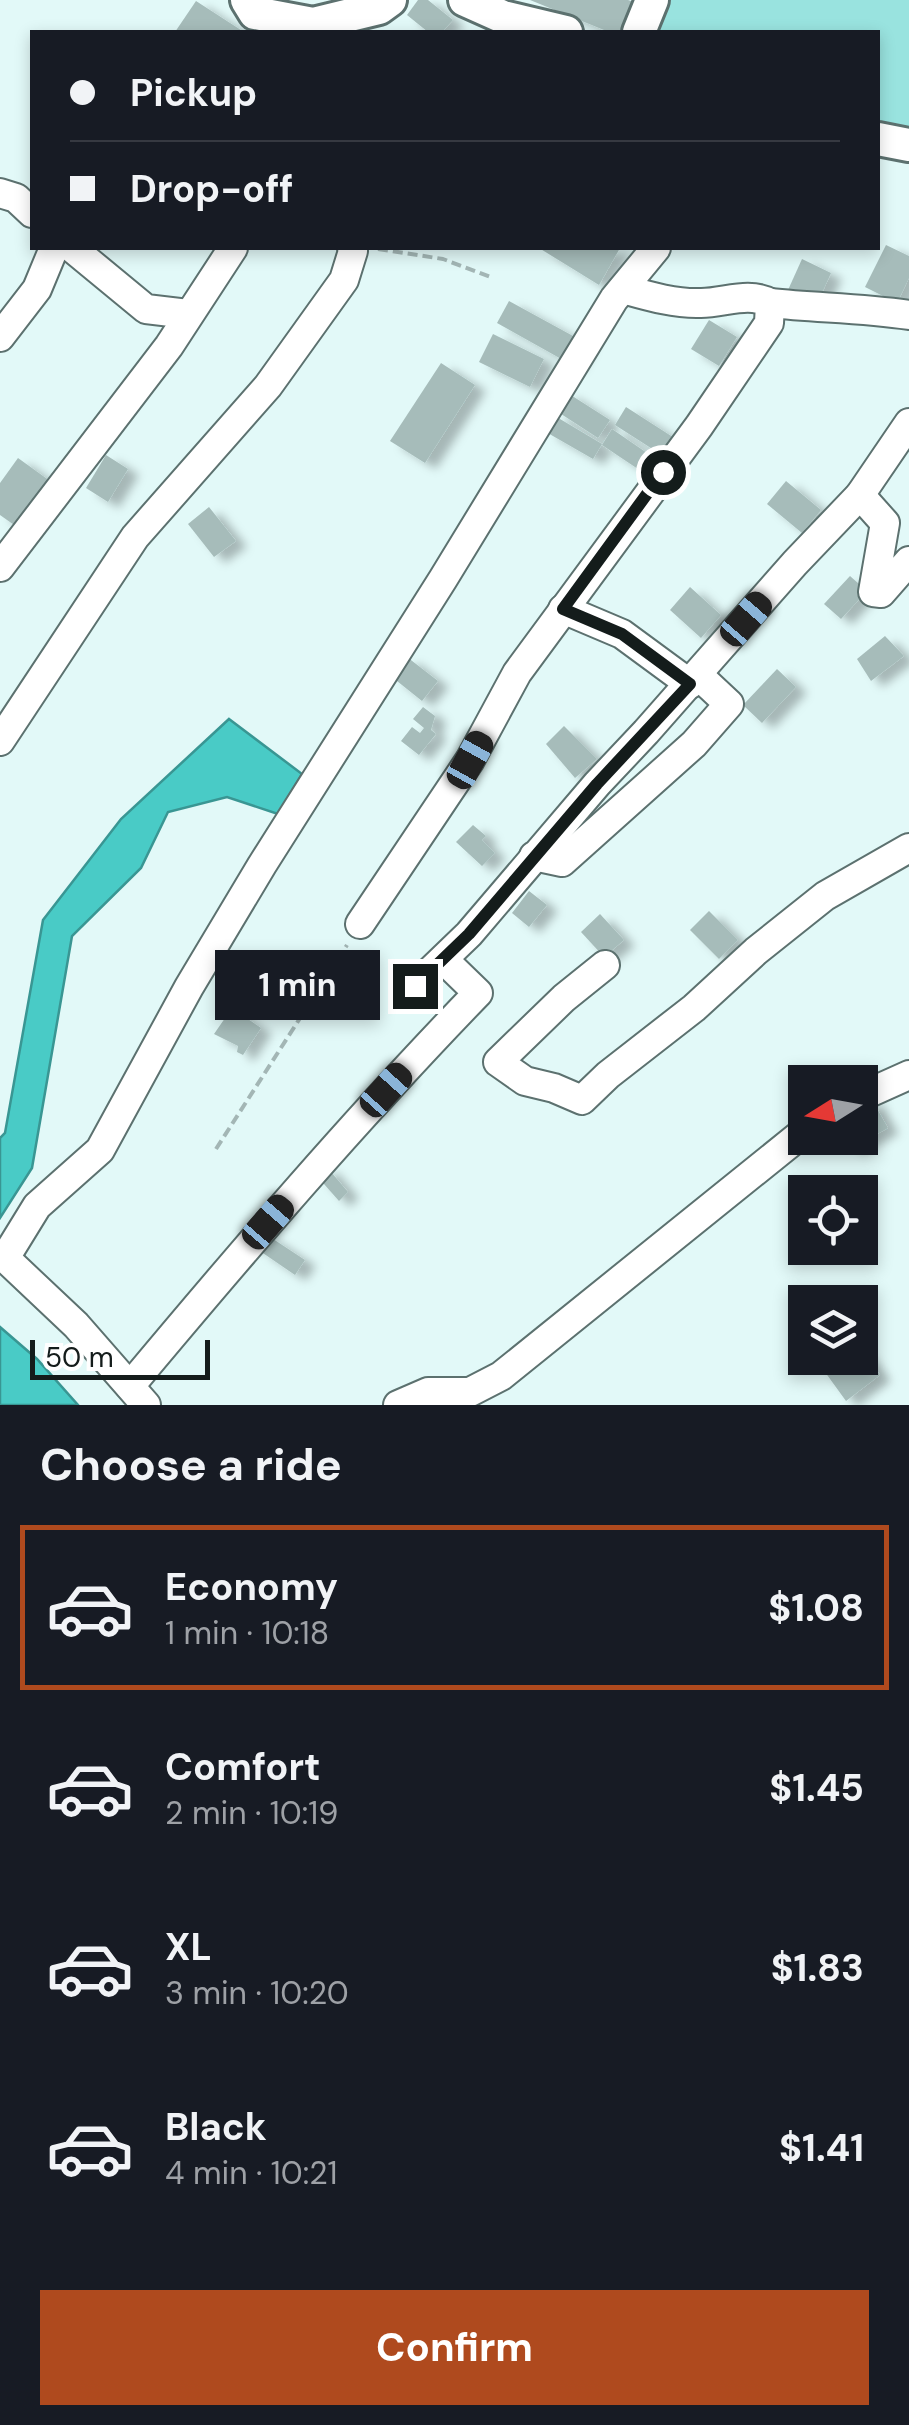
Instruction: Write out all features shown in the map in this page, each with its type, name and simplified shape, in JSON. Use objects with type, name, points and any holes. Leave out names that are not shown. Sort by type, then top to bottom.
[{"type":"street","points":[[247,0],[255,13],[314,24],[384,13]]},
{"type":"street","points":[[464,0],[499,25],[547,30]]},
{"type":"street","points":[[640,30],[652,0]]},
{"type":"street","points":[[880,139],[909,145]]},
{"type":"street","points":[[0,192],[16,198],[30,211]]},
{"type":"street","points":[[0,337],[37,289],[53,250]]},
{"type":"street","points":[[74,250],[146,308],[188,314]]},
{"type":"street","points":[[0,566],[169,346],[232,250]]},
{"type":"street","points":[[0,741],[135,538],[268,386],[344,280],[352,250]]},
{"type":"street","points":[[444,960],[478,993],[308,1176],[138,1396],[76,1324],[2,1258],[36,1206],[100,1150],[188,987],[262,865],[444,580],[614,299],[655,250]]},
{"type":"street","points":[[623,289],[660,299],[700,303],[758,296],[770,303],[909,315]]},
{"type":"street","points":[[360,924],[470,760],[518,673],[770,323],[770,303]]},
{"type":"street","points":[[415,986],[469,934],[597,784],[860,495],[909,423]]},
{"type":"street","points":[[860,495],[885,523],[873,592],[880,593],[909,561]]},
{"type":"street","points":[[534,856],[562,862],[694,744],[729,704],[622,634],[563,609]]},
{"type":"street","points":[[605,965],[564,998],[498,1062],[525,1081],[582,1100],[825,896],[909,848]]},
{"type":"street","points":[[878,1089],[909,1075]]},
{"type":"street","points":[[398,1405],[428,1392],[470,1392],[502,1376],[788,1145]]},
{"type":"path","points":[[387,250],[443,260],[492,278]]},
{"type":"path","points":[[216,1149],[360,924]]},
{"type":"shaded area","points":[[664,0],[909,0],[909,129],[880,122],[880,30],[650,30]]},
{"type":"shaded area","points":[[229,719],[302,774],[278,814],[227,797],[168,812],[141,868],[72,936],[32,1168],[0,1218],[0,1138],[5,1133],[43,920],[121,819]]},
{"type":"shaded area","points":[[0,1327],[37,1359],[78,1405],[0,1405]]},
{"type":"building","points":[[418,0],[428,0],[453,20],[444,30],[426,30],[407,15]]},
{"type":"building","points":[[530,0],[628,0],[639,4],[629,30],[604,30]]},
{"type":"building","points":[[196,1],[241,30],[176,30]]},
{"type":"building","points":[[886,245],[909,256],[909,278],[897,303],[865,287]]},
{"type":"building","points":[[542,250],[619,250],[599,285]]},
{"type":"building","points":[[802,259],[831,273],[817,304],[788,290]]},
{"type":"building","points":[[509,301],[584,342],[572,365],[497,323]]},
{"type":"building","points":[[709,320],[737,337],[719,366],[691,349]]},
{"type":"building","points":[[493,334],[544,359],[530,387],[479,362]]},
{"type":"building","points":[[441,363],[475,385],[425,463],[390,441]]},
{"type":"building","points":[[566,392],[610,420],[598,438],[555,410]]},
{"type":"building","points":[[626,407],[679,441],[668,459],[615,425]]},
{"type":"building","points":[[555,416],[602,444],[593,459],[546,432]]},
{"type":"building","points":[[612,429],[663,464],[653,479],[602,445]]},
{"type":"building","points":[[106,455],[128,469],[108,502],[86,488]]},
{"type":"building","points":[[18,458],[50,481],[17,527],[0,515],[0,483]]},
{"type":"building","points":[[786,481],[821,510],[802,533],[767,504]]},
{"type":"building","points":[[209,507],[236,541],[214,557],[188,524]]},
{"type":"building","points":[[850,576],[867,591],[841,619],[824,604]]},
{"type":"building","points":[[690,587],[721,615],[701,638],[670,610]]},
{"type":"building","points":[[885,636],[904,656],[871,681],[857,659]]},
{"type":"building","points":[[407,657],[438,681],[422,701],[392,677]]},
{"type":"building","points":[[777,669],[796,687],[762,723],[743,705]]},
{"type":"building","points":[[423,707],[435,716],[431,730],[436,734],[419,755],[401,741],[412,727],[420,733],[424,728],[413,719]]},
{"type":"building","points":[[564,726],[597,759],[575,778],[546,744]]},
{"type":"building","points":[[473,825],[486,836],[482,840],[495,853],[482,866],[456,842]]},
{"type":"building","points":[[529,891],[547,905],[529,927],[512,913]]},
{"type":"building","points":[[709,911],[738,940],[719,959],[690,930]]},
{"type":"building","points":[[600,914],[624,940],[604,957],[581,932]]},
{"type":"building","points":[[232,1008],[261,1028],[243,1055],[237,1052],[238,1046],[214,1034]]},
{"type":"building","points":[[878,1110],[888,1128],[878,1134]]},
{"type":"building","points":[[326,1166],[348,1192],[339,1201],[316,1175]]},
{"type":"building","points":[[267,1235],[305,1260],[295,1275],[257,1249]]},
{"type":"building","points":[[878,1372],[880,1375],[846,1401],[827,1375]]},
{"type":"route","points":[[415,986],[469,934],[597,784],[690,684],[622,634],[563,609],[663,472]]}]
